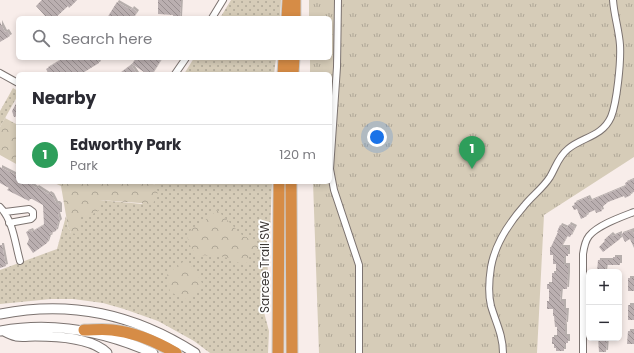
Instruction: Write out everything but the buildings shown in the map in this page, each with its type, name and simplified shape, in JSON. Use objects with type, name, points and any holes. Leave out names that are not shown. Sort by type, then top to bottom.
[{"type":"highway","points":[[287,16],[288,0]]},
{"type":"highway","points":[[295,16],[296,0]]},
{"type":"highway","points":[[283,72],[284,60]]},
{"type":"highway","points":[[294,60],[294,72]]},
{"type":"highway","name":"Sarcee Trail SW","points":[[277,350],[279,184]]},
{"type":"highway","points":[[291,184],[292,350]]},
{"type":"highway","points":[[84,330],[111,330],[126,332],[144,338],[176,353]]},
{"type":"main road","points":[[0,314],[17,311],[59,308],[94,312],[124,319],[147,327],[165,335],[195,353]]},
{"type":"main road","points":[[1,331],[37,326],[84,330],[118,338],[153,353]]},
{"type":"main road","points":[[1,331],[15,336],[55,337],[80,341],[94,344],[107,353]]},
{"type":"street","points":[[213,16],[223,0]]},
{"type":"street","points":[[332,140],[337,68],[338,0]]},
{"type":"street","points":[[503,353],[503,341],[491,306],[489,286],[491,265],[506,231],[524,206],[550,177],[559,158],[568,148],[604,128],[610,118],[615,103],[620,52],[613,0]]},
{"type":"street","points":[[177,72],[185,60]]},
{"type":"street","points":[[0,73],[16,82]]},
{"type":"street","points":[[332,180],[334,190],[359,265],[359,353]]},
{"type":"street","points":[[0,207],[5,212],[10,223],[20,261]]},
{"type":"street","points":[[5,212],[29,209],[33,212],[33,216],[30,219],[10,223]]},
{"type":"street","points":[[583,353],[584,245],[589,236],[595,231],[606,224],[634,212]]},
{"type":"green space","points":[[231,0],[281,0],[280,16],[221,16]]},
{"type":"green space","points":[[309,0],[634,0],[634,157],[544,215],[537,353],[319,353],[313,184],[332,184],[332,72],[310,72],[310,60],[332,60],[332,16],[309,16]]},
{"type":"green space","points":[[193,60],[276,60],[274,72],[185,72]]},
{"type":"green space","points":[[13,88],[16,90],[16,99],[0,127],[0,111]]},
{"type":"green space","points":[[5,118],[16,124],[16,164],[0,155],[0,127]]},
{"type":"green space","points":[[56,184],[153,184],[158,192],[153,204],[100,200],[99,210],[89,215],[78,215],[81,230],[76,234],[71,233],[68,227],[61,186]]},
{"type":"green space","points":[[153,184],[272,184],[270,234],[267,241],[268,282],[262,292],[261,301],[269,331],[268,353],[210,353],[194,341],[158,321],[103,303],[73,299],[51,299],[0,304],[0,270],[57,249],[66,216],[71,233],[77,215],[100,200],[142,204],[155,185]]},
{"type":"green space","points":[[217,210],[243,236],[258,243],[260,250],[250,253],[246,265],[236,262],[233,259],[219,256],[197,255],[191,248],[187,236],[189,232],[208,219]]},
{"type":"green space","points":[[183,262],[194,268],[204,287],[188,300],[170,292],[167,275]]},
{"type":"place","name":"Edworthy Park","points":[[472,169]]}]
